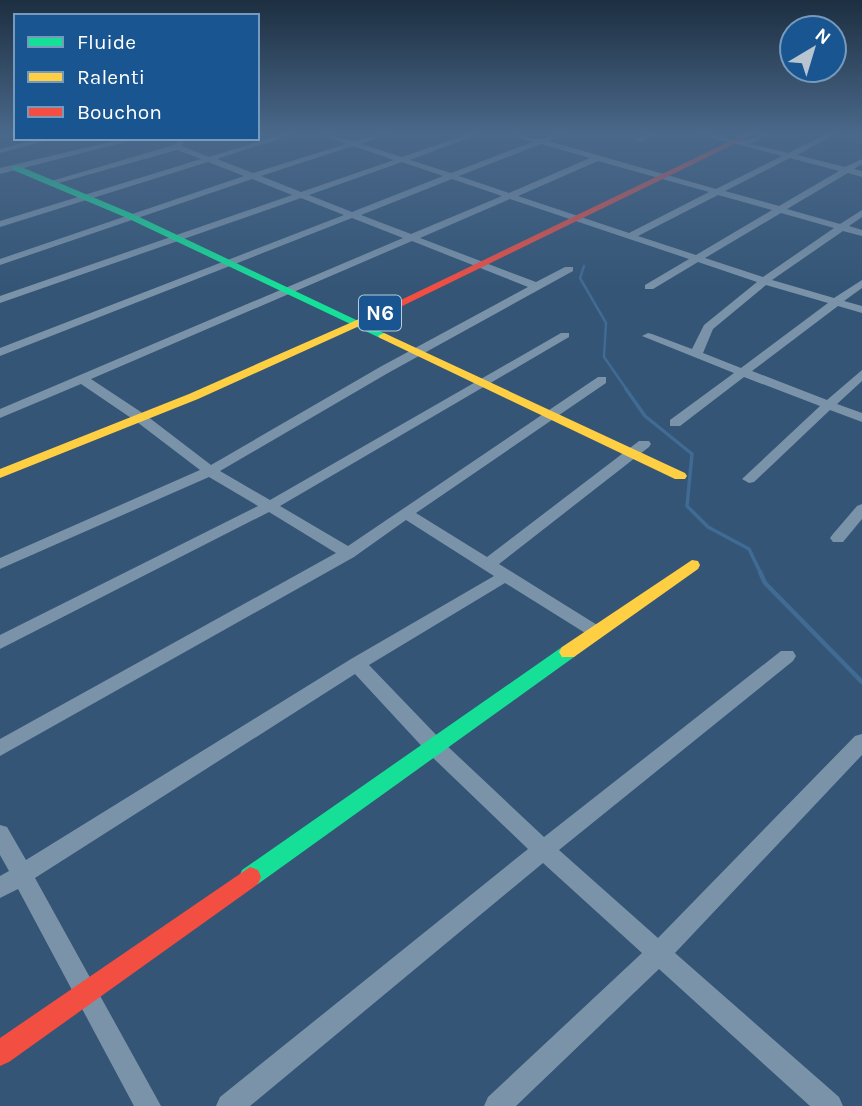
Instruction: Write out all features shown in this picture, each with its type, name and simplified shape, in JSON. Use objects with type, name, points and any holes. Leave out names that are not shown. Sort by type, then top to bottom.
[{"type":"main road","points":[[59,186],[228,261],[550,415],[638,448],[680,475]]},
{"type":"main road","name":"N6","points":[[0,474],[142,419],[359,323],[642,186]]},
{"type":"main road","points":[[0,1053],[692,565]]},
{"type":"street","points":[[0,224],[124,186]]},
{"type":"street","points":[[0,262],[226,186]]},
{"type":"street","points":[[273,186],[536,286]]},
{"type":"street","points":[[0,300],[329,186]]},
{"type":"street","points":[[0,352],[228,261],[429,186]]},
{"type":"street","points":[[479,186],[764,281],[862,310]]},
{"type":"street","points":[[0,414],[536,186]]},
{"type":"street","points":[[695,186],[862,233]]},
{"type":"street","points":[[632,235],[730,186]]},
{"type":"street","points":[[649,287],[819,186]]},
{"type":"street","points":[[695,354],[708,327],[764,281],[862,213]]},
{"type":"street","points":[[0,564],[211,471],[569,268]]},
{"type":"street","points":[[675,423],[862,283]]},
{"type":"street","points":[[0,643],[270,506],[565,335]]},
{"type":"street","points":[[648,336],[862,418]]},
{"type":"street","points":[[749,479],[862,374]]},
{"type":"street","points":[[82,379],[142,419],[211,471],[348,553]]},
{"type":"street","points":[[0,748],[348,553],[602,380]]},
{"type":"street","points":[[489,564],[638,448]]},
{"type":"street","points":[[838,537],[862,509]]},
{"type":"street","points":[[405,513],[596,632]]},
{"type":"street","points":[[0,888],[356,664],[505,576]]},
{"type":"street","points":[[229,1106],[543,850],[787,656]]},
{"type":"street","points":[[356,664],[436,748],[543,850],[660,952],[816,1102]]},
{"type":"street","points":[[497,1106],[660,952],[862,742]]},
{"type":"street","points":[[0,834],[148,1106]]},
{"type":"waterway","points":[[584,266],[580,278],[606,323],[604,357],[627,390]]},
{"type":"waterway","points":[[626,389],[645,416],[692,454],[687,506],[708,527],[749,549],[761,574]]},
{"type":"waterway","points":[[760,572],[765,583],[862,682]]},
{"type":"traffic: fast","points":[[58,186],[130,216],[384,336]]},
{"type":"traffic: fast","points":[[250,877],[568,652]]},
{"type":"traffic: slow","points":[[0,474],[194,397],[384,311]]},
{"type":"traffic: slow","points":[[384,336],[680,476]]},
{"type":"traffic: slow","points":[[568,652],[692,565]]},
{"type":"traffic: jam","points":[[384,311],[644,186]]},
{"type":"traffic: jam","points":[[0,1053],[250,877]]}]
